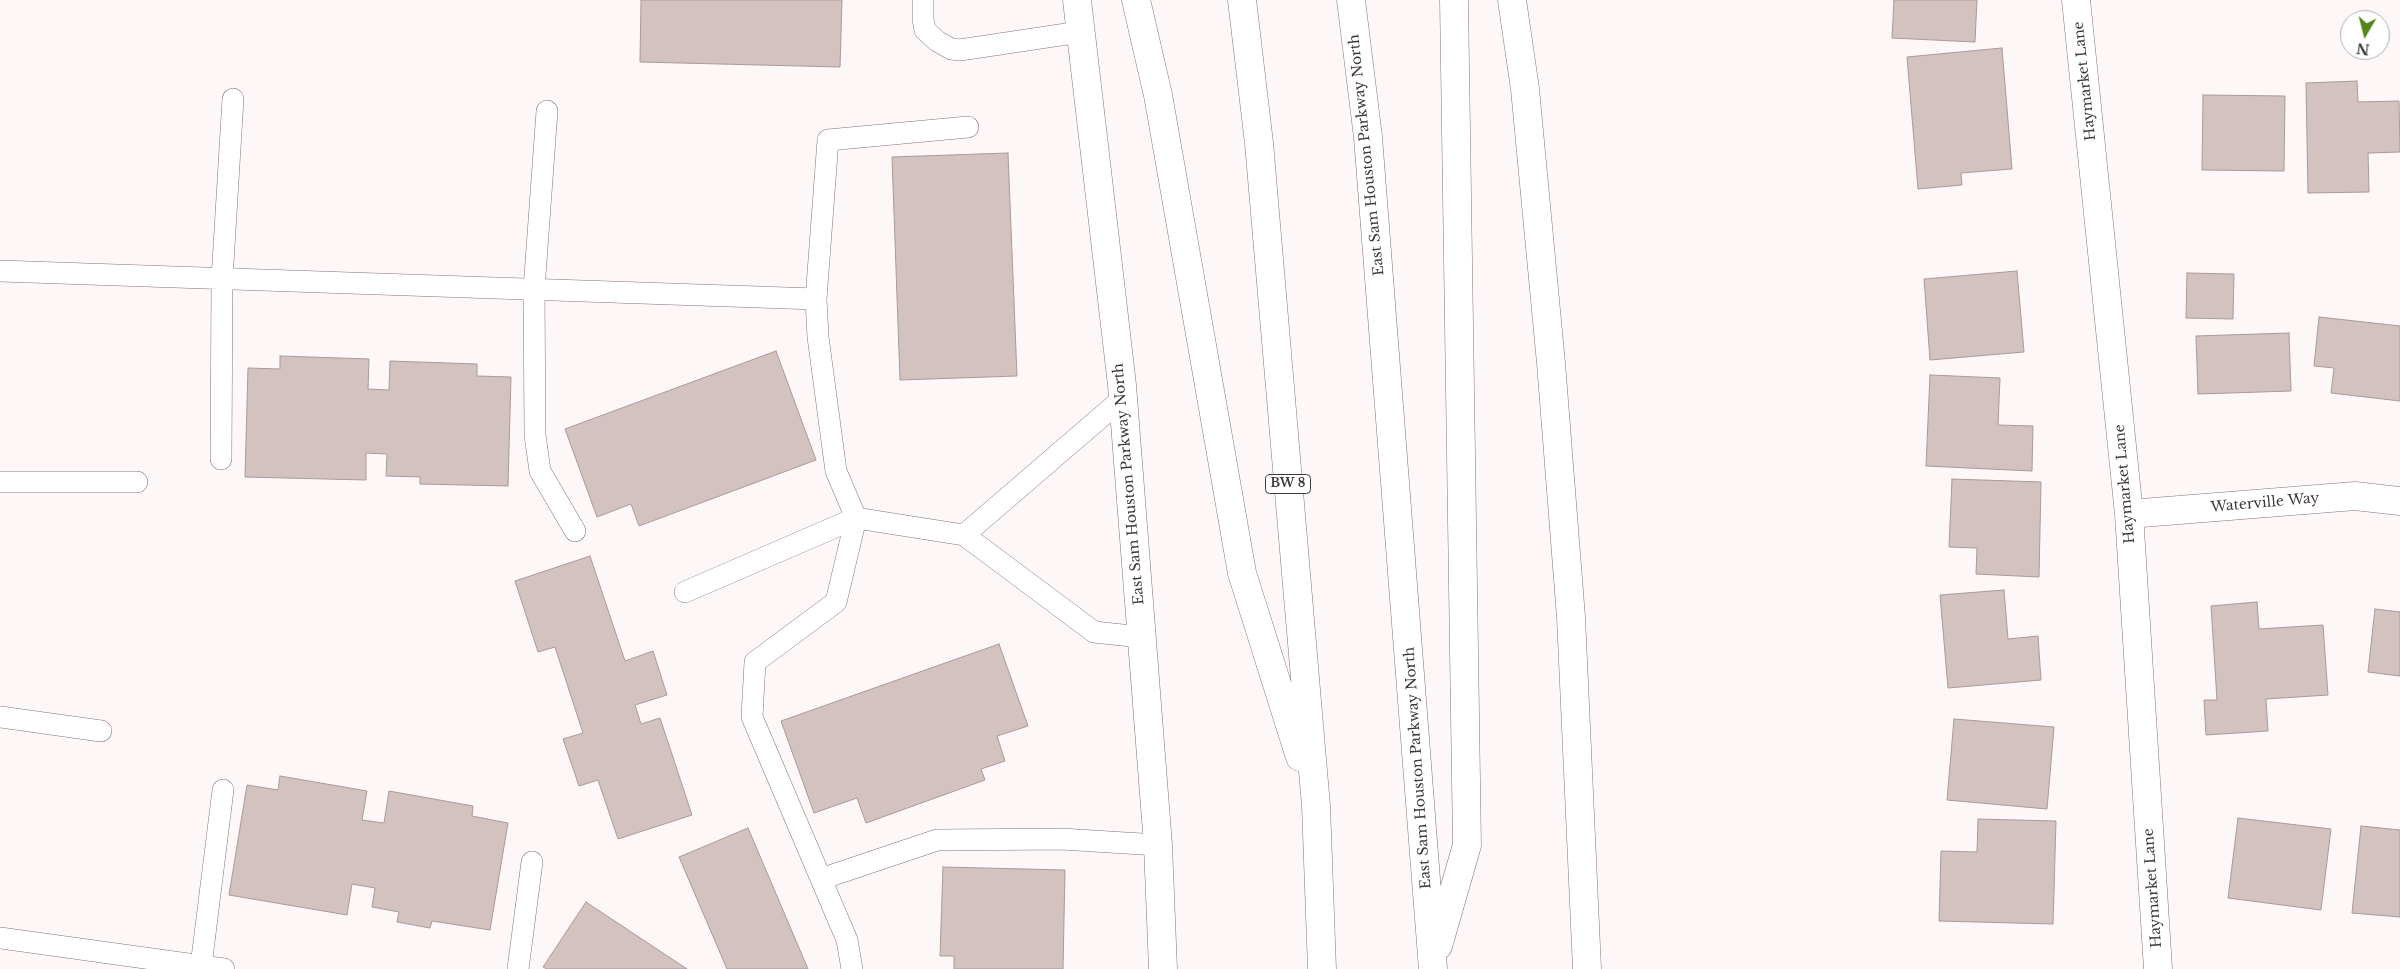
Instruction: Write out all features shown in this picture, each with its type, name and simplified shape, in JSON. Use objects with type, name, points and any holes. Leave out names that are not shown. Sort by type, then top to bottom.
[{"type":"main road","name":"East Sam Houston Parkway North","points":[[1077,0],[1122,399],[1158,845],[1163,969]]},
{"type":"main road","points":[[1136,0],[1158,95],[1242,572],[1316,806]]},
{"type":"main road","name":"BW 8","points":[[1242,0],[1259,143],[1316,806],[1322,969]]},
{"type":"main road","name":"East Sam Houston Parkway North","points":[[1351,0],[1368,137],[1433,967]]},
{"type":"main road","points":[[1433,967],[1467,845],[1454,0]]},
{"type":"main road","points":[[1512,0],[1525,88],[1551,363],[1568,578],[1587,969]]},
{"type":"main road","name":"Haymarket Lane","points":[[2083,1],[2129,514],[2158,969]]},
{"type":"main road","name":"Waterville Way","points":[[2129,514],[2355,496],[2400,501]]},
{"type":"lane","points":[[923,0],[922,19],[925,30],[937,41],[951,49],[960,50],[1080,32]]},
{"type":"lane","points":[[221,459],[222,279],[233,99]]},
{"type":"lane","points":[[547,111],[534,289],[535,435],[540,471],[575,531]]},
{"type":"lane","points":[[852,969],[847,940],[752,716],[755,662],[836,602],[856,518],[836,471],[818,337],[816,299],[828,140],[968,127]]},
{"type":"lane","points":[[0,271],[816,299]]},
{"type":"lane","points":[[964,535],[1122,399]]},
{"type":"lane","points":[[0,482],[137,482]]},
{"type":"lane","points":[[685,592],[856,518],[964,535],[1094,632],[1141,637]]},
{"type":"lane","points":[[0,717],[101,731]]},
{"type":"lane","points":[[201,966],[223,790]]},
{"type":"lane","points":[[821,879],[937,840],[1061,839],[1158,845]]},
{"type":"lane","points":[[518,969],[532,862]]},
{"type":"lane","points":[[0,938],[87,960],[224,969]]},
{"type":"building","points":[[641,0],[842,0],[840,67],[640,62]]},
{"type":"building","points":[[1894,0],[1977,0],[1975,42],[1892,38]]},
{"type":"building","points":[[2002,48],[2012,169],[1961,173],[1962,185],[1918,189],[1907,57]]},
{"type":"building","points":[[2357,81],[2358,102],[2399,101],[2400,152],[2368,153],[2369,192],[2308,193],[2306,83]]},
{"type":"building","points":[[2203,95],[2285,96],[2284,171],[2202,170]]},
{"type":"building","points":[[1008,153],[1017,376],[900,380],[892,157]]},
{"type":"building","points":[[2017,271],[2024,352],[1930,360],[1924,279]]},
{"type":"building","points":[[2187,273],[2234,274],[2233,319],[2186,318]]},
{"type":"building","points":[[2319,317],[2400,326],[2400,401],[2331,393],[2334,368],[2314,366]]},
{"type":"building","points":[[2289,333],[2291,391],[2198,394],[2196,336]]},
{"type":"building","points":[[776,351],[816,460],[639,526],[631,504],[597,517],[565,429]]},
{"type":"building","points":[[280,356],[369,359],[368,389],[389,390],[390,361],[477,364],[477,376],[511,377],[508,486],[420,484],[420,477],[386,476],[387,454],[366,453],[366,480],[245,477],[248,368],[280,369]]},
{"type":"building","points":[[1930,375],[2000,378],[1998,425],[2033,426],[2032,471],[1926,466]]},
{"type":"building","points":[[1952,479],[2041,482],[2039,577],[1976,574],[1977,548],[1949,547]]},
{"type":"building","points":[[590,556],[625,661],[653,651],[667,695],[635,705],[641,724],[660,718],[692,815],[618,839],[598,780],[579,786],[563,739],[583,733],[555,647],[538,652],[515,581]]},
{"type":"building","points":[[2004,590],[2008,639],[2038,636],[2041,680],[1948,688],[1940,595]]},
{"type":"building","points":[[2257,602],[2259,629],[2323,625],[2328,695],[2266,699],[2268,731],[2206,735],[2204,700],[2217,700],[2211,606]]},
{"type":"building","points":[[2375,609],[2400,612],[2400,676],[2368,672]]},
{"type":"building","points":[[999,644],[1028,726],[997,736],[1005,761],[981,769],[985,780],[866,823],[857,798],[814,813],[781,721]]},
{"type":"building","points":[[1954,719],[2054,727],[2047,809],[1947,800]]},
{"type":"building","points":[[280,776],[367,791],[362,820],[384,823],[389,791],[473,806],[472,816],[508,823],[490,930],[432,921],[430,928],[397,922],[399,912],[372,907],[375,888],[352,884],[347,915],[229,895],[247,785],[278,790]]},
{"type":"building","points":[[2238,818],[2331,829],[2321,910],[2228,898]]},
{"type":"building","points":[[1978,819],[2056,821],[2053,924],[1939,921],[1941,851],[1977,852]]},
{"type":"building","points":[[2361,826],[2400,830],[2400,917],[2352,913]]},
{"type":"building","points":[[748,828],[808,969],[727,969],[679,857]]},
{"type":"building","points":[[943,867],[1065,870],[1063,969],[954,969],[954,956],[940,956]]},
{"type":"building","points":[[586,902],[687,969],[547,969],[543,967]]}]
